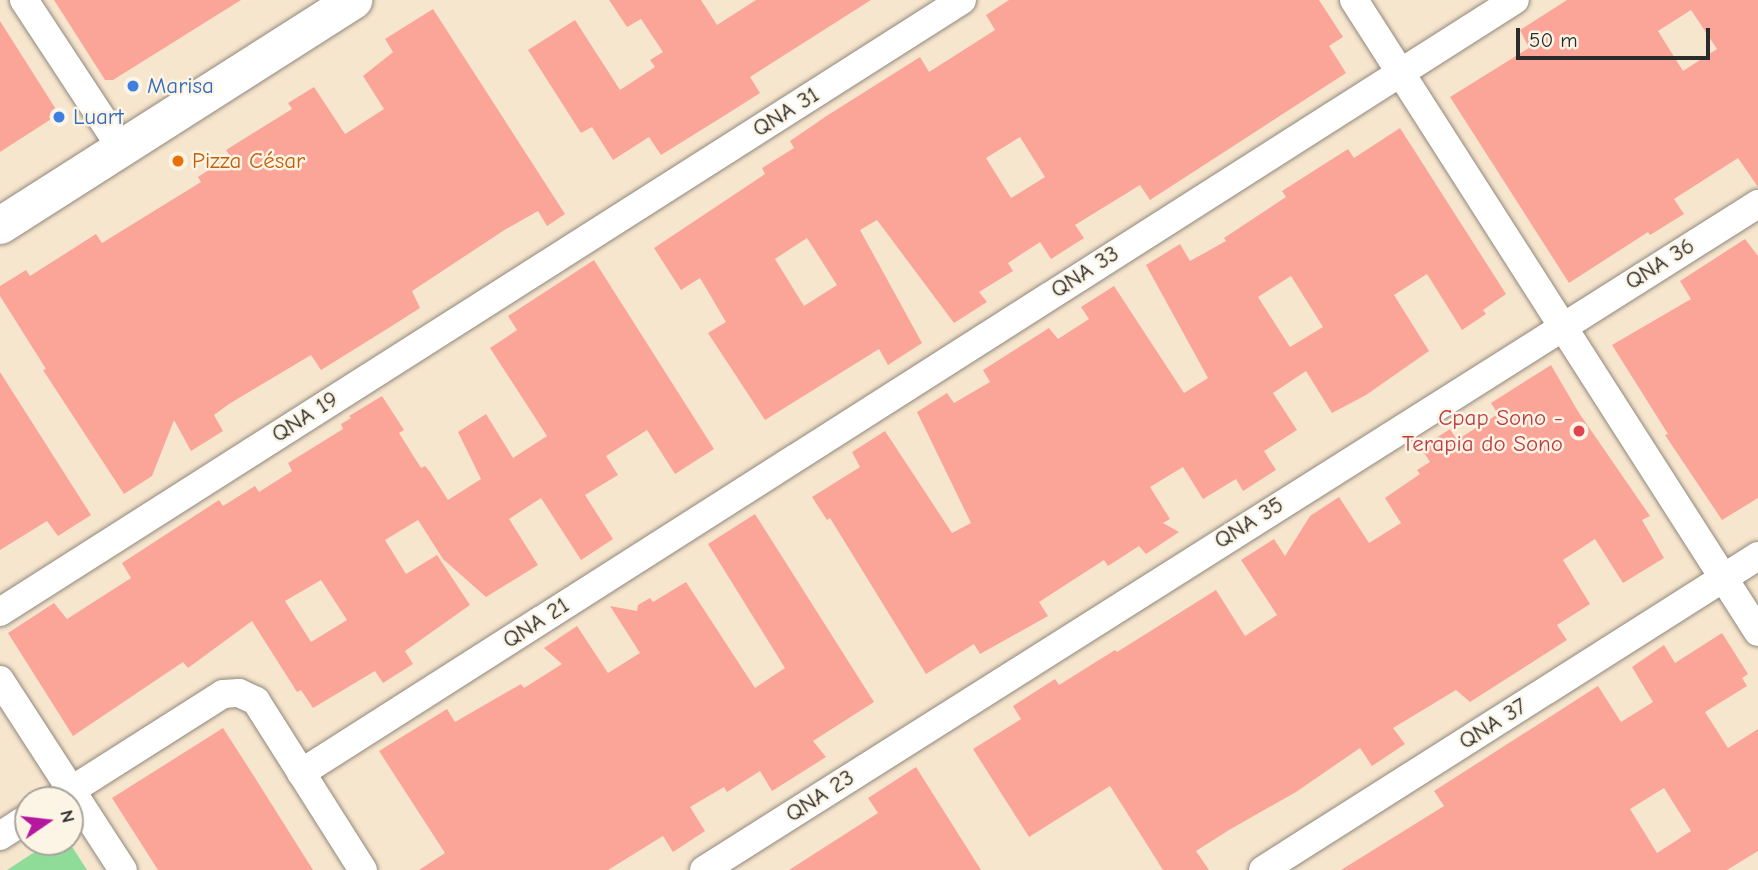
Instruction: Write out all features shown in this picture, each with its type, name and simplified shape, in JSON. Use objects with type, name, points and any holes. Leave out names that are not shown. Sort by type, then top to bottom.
[{"type":"main road","points":[[0,225],[353,0]]},
{"type":"street","points":[[24,0],[122,149]]},
{"type":"street","name":"QNA 31","points":[[610,223],[962,0]]},
{"type":"street","points":[[1354,0],[1758,632]]},
{"type":"street","name":"QNA 33","points":[[771,473],[1515,0]]},
{"type":"street","name":"QNA 36","points":[[1562,325],[1758,204]]},
{"type":"street","name":"QNA 19","points":[[0,612],[610,223]]},
{"type":"street","name":"QNA 35","points":[[935,722],[1562,325]]},
{"type":"street","name":"QNA 21","points":[[301,773],[771,473]]},
{"type":"street","name":"QNA 37","points":[[1263,870],[1758,555]]},
{"type":"street","points":[[0,680],[59,786]]},
{"type":"street","points":[[78,786],[223,694],[239,693],[256,701],[363,870]]},
{"type":"street","name":"QNA 23","points":[[704,870],[935,722]]},
{"type":"street","points":[[84,820],[123,870]]},
{"type":"green space","points":[[28,856],[78,856],[87,870],[7,870]]},
{"type":"building","points":[[54,0],[241,0],[113,80],[105,80]]},
{"type":"building","points":[[609,0],[701,0],[717,25],[756,0],[871,0],[750,77],[760,93],[661,155],[649,137],[613,160],[592,127],[581,133],[528,50],[575,20],[620,90],[655,67],[650,60],[663,52],[641,19],[627,27]]},
{"type":"building","points":[[1009,0],[1319,0],[1343,37],[1329,46],[1346,73],[1150,200],[1140,185],[1075,225],[1084,238],[1051,259],[1040,242],[1008,263],[1013,271],[979,292],[987,302],[954,323],[877,220],[860,230],[922,343],[888,365],[879,349],[765,420],[708,333],[726,322],[700,278],[681,290],[654,248],[765,174],[762,168],[794,148],[790,141],[828,115],[920,57],[929,72],[995,30],[986,15]],"holes":[[[1020,137],[1045,177],[1011,198],[986,158]],[[807,238],[837,285],[804,306],[775,259]]]},
{"type":"building","points":[[1567,0],[1758,0],[1758,187],[1738,158],[1674,199],[1684,214],[1650,235],[1648,232],[1569,283],[1450,97],[1529,48],[1520,30]],"holes":[[[1691,10],[1717,49],[1683,71],[1658,31]]]},
{"type":"building","points":[[433,9],[565,214],[547,226],[538,211],[506,229],[412,291],[420,308],[387,329],[321,370],[311,355],[229,404],[214,415],[223,431],[191,451],[174,420],[152,476],[124,494],[43,370],[46,369],[0,296],[0,286],[26,270],[30,276],[96,234],[102,243],[201,182],[198,177],[230,156],[226,150],[292,109],[288,103],[314,87],[345,134],[384,109],[363,76],[393,52],[385,39]]},
{"type":"building","points":[[0,21],[59,114],[0,152]]},
{"type":"building","points":[[1400,128],[1506,294],[1483,310],[1486,314],[1462,330],[1427,274],[1394,295],[1429,351],[1366,395],[1332,413],[1306,371],[1273,393],[1297,430],[1264,451],[1276,470],[1243,491],[1236,479],[1203,499],[1183,467],[1150,487],[1170,519],[1163,523],[1179,532],[1146,554],[1139,546],[1108,566],[1104,560],[1039,602],[1048,616],[980,654],[974,644],[926,674],[830,518],[827,520],[812,497],[860,467],[852,452],[885,431],[952,533],[971,523],[917,412],[947,393],[954,403],[990,382],[983,370],[1049,328],[1058,339],[1089,319],[1081,307],[1114,286],[1184,393],[1208,378],[1146,265],[1180,244],[1190,261],[1226,241],[1224,238],[1286,197],[1282,191],[1348,149],[1354,158]],"holes":[[[1291,276],[1323,327],[1290,347],[1258,297]]]},
{"type":"building","points":[[1745,239],[1758,256],[1758,498],[1722,520],[1665,435],[1668,434],[1612,345],[1691,299],[1680,281]]},
{"type":"building","points":[[594,260],[714,449],[675,474],[647,430],[606,456],[618,475],[585,495],[613,539],[581,560],[541,498],[509,519],[538,565],[486,597],[443,559],[418,520],[385,540],[406,574],[437,555],[470,605],[405,651],[413,664],[383,683],[375,671],[313,708],[301,690],[297,692],[252,621],[188,668],[183,662],[73,736],[8,633],[54,603],[67,619],[131,578],[122,563],[219,500],[223,506],[255,486],[259,492],[292,471],[288,463],[343,429],[341,424],[351,418],[349,416],[382,396],[404,430],[399,433],[421,468],[425,466],[448,500],[481,479],[458,432],[486,414],[513,458],[547,436],[490,348],[517,330],[508,316]],"holes":[[[321,580],[347,620],[311,642],[285,601]]]},
{"type":"building","points":[[1551,365],[1579,413],[1650,516],[1642,520],[1664,558],[1623,583],[1595,539],[1563,560],[1590,604],[1557,625],[1567,640],[1470,702],[1456,690],[1393,728],[1405,744],[1372,766],[1360,748],[1296,792],[1196,851],[1209,870],[1163,870],[1110,786],[1029,837],[973,749],[1021,719],[1013,706],[1055,679],[1059,685],[1115,650],[1117,652],[1216,590],[1245,636],[1277,615],[1241,560],[1274,539],[1285,556],[1310,516],[1339,497],[1369,543],[1401,523],[1385,498],[1420,474],[1417,470],[1430,462],[1421,448],[1450,429],[1457,440],[1498,414],[1491,403]]},
{"type":"building","points":[[0,372],[91,515],[58,536],[47,521],[0,550]]},
{"type":"building","points":[[755,514],[874,702],[813,741],[826,757],[772,791],[760,771],[727,792],[724,787],[690,807],[705,831],[673,852],[663,836],[608,870],[419,870],[445,853],[379,751],[447,709],[455,722],[521,684],[524,688],[562,664],[544,648],[577,626],[608,673],[640,653],[610,606],[637,611],[638,605],[650,598],[653,602],[686,582],[755,688],[785,668],[708,544]]},
{"type":"building","points":[[1722,633],[1748,674],[1742,678],[1747,686],[1705,712],[1728,748],[1758,729],[1758,851],[1727,870],[1341,870],[1444,806],[1434,791],[1598,686],[1621,722],[1653,702],[1632,667],[1664,645],[1675,663]],"holes":[[[1664,788],[1691,831],[1657,853],[1630,809]]]},
{"type":"building","points":[[223,728],[313,870],[158,870],[112,798]]},
{"type":"building","points":[[916,767],[981,870],[789,870],[878,813],[868,798]]},
{"type":"place","name":"Marisa","points":[[133,86]]},
{"type":"place","name":"Luart","points":[[59,117]]},
{"type":"place","name":"Pizza César","points":[[178,161]]},
{"type":"place","name":"Cpap Sono - Terapia do Sono","points":[[1579,431]]}]
